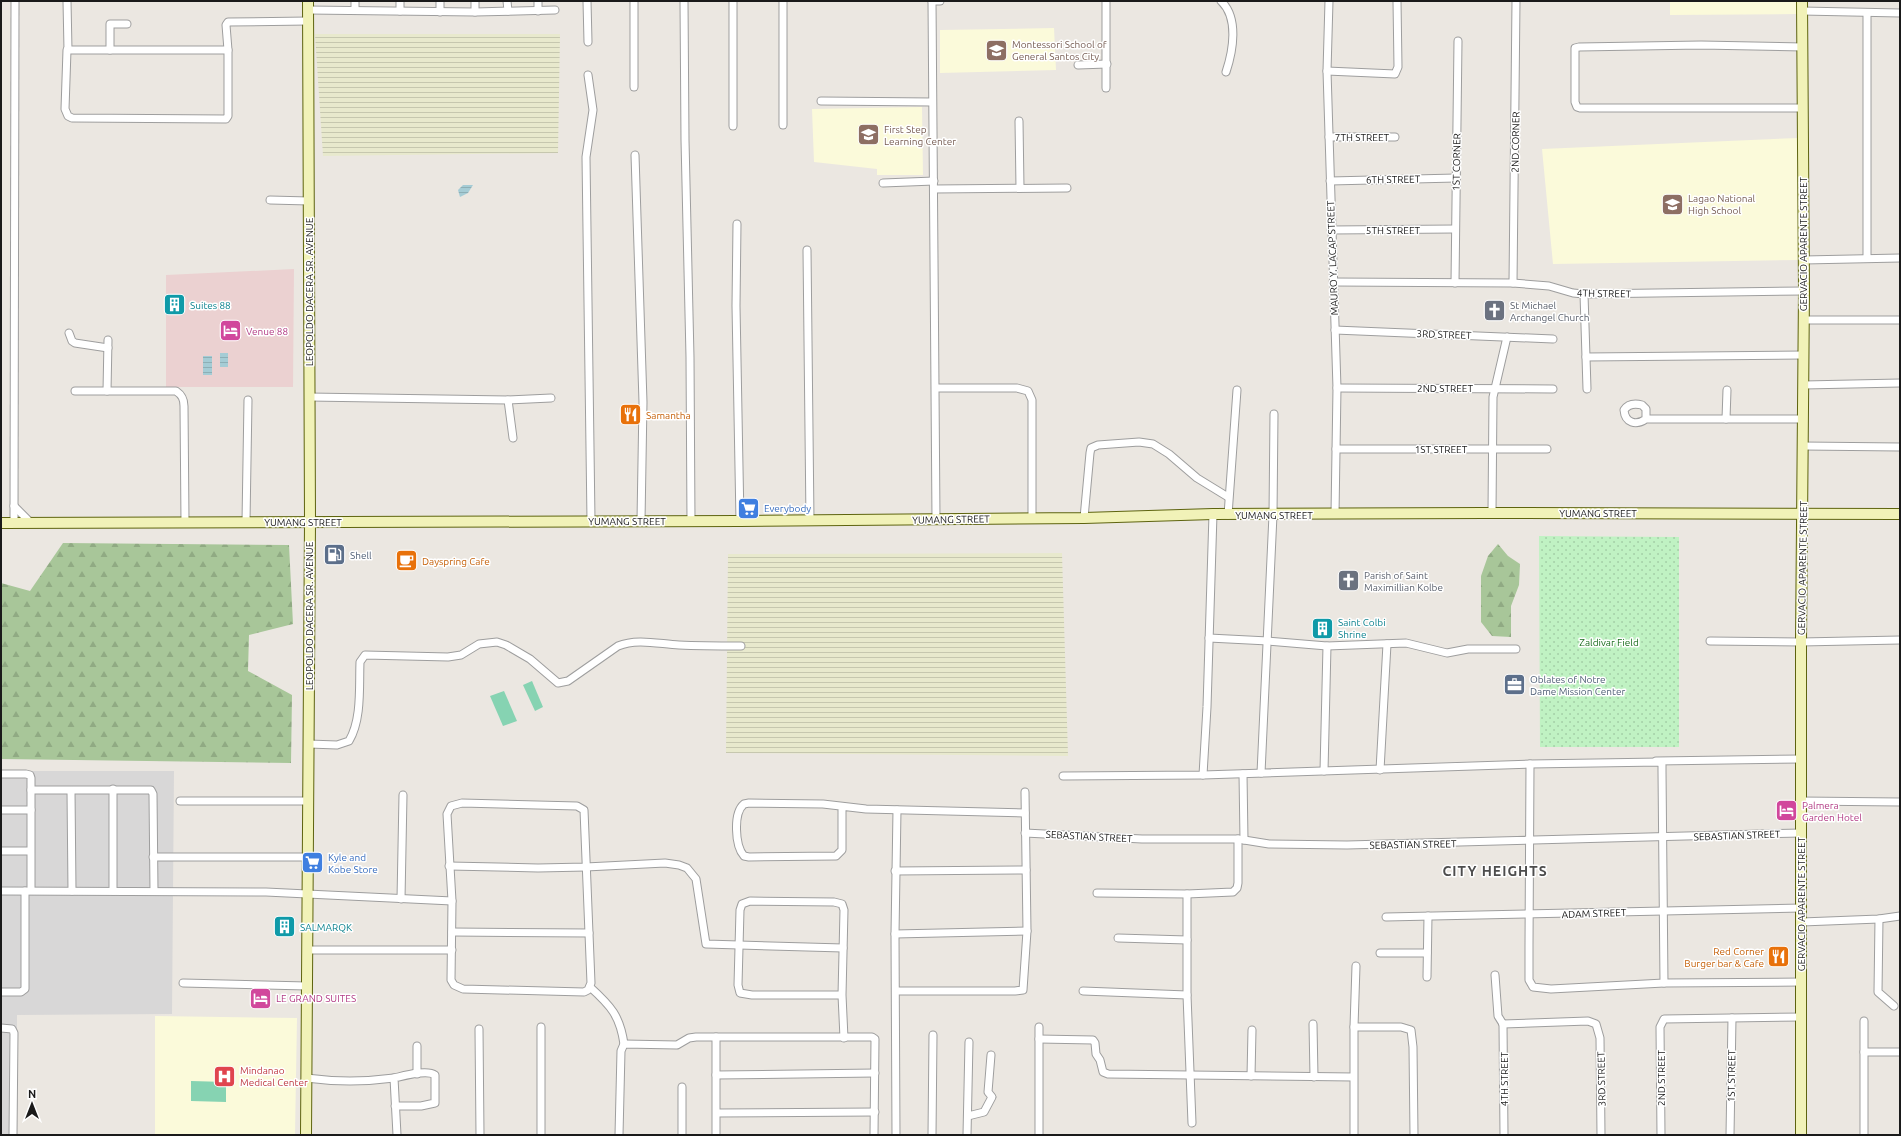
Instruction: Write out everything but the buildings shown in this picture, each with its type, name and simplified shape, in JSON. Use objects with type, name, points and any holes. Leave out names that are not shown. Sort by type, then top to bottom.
[{"type":"main road","name":"LEOPOLDO DACERA SR. AVENUE","points":[[306,1135],[310,522],[308,5]]},
{"type":"main road","name":"GERVACIO APARENTE STREET","points":[[1801,1135],[1801,642],[1804,385],[1802,6]]},
{"type":"main road","name":"YUMANG STREET","points":[[1,523],[591,520],[810,521],[1032,517],[1084,518],[1213,514],[1900,514]]},
{"type":"street","points":[[14,523],[16,1]]},
{"type":"street","points":[[67,1],[65,109],[68,116],[72,118],[226,119],[228,116],[228,50],[226,25],[228,22],[308,21]]},
{"type":"street","points":[[355,1],[355,10]]},
{"type":"street","points":[[400,1],[400,11]]},
{"type":"street","points":[[440,1],[440,12]]},
{"type":"street","points":[[475,1],[475,12]]},
{"type":"street","points":[[507,1],[508,11]]},
{"type":"street","points":[[538,1],[538,11]]},
{"type":"street","points":[[587,1],[588,42]]},
{"type":"street","points":[[634,1],[634,87]]},
{"type":"street","points":[[684,1],[685,140],[691,430],[691,521]]},
{"type":"street","points":[[733,1],[733,126]]},
{"type":"street","points":[[783,1],[783,125]]},
{"type":"street","points":[[936,519],[932,1],[940,1]]},
{"type":"street","points":[[1106,1],[1106,88]]},
{"type":"street","points":[[1221,1],[1227,8],[1232,26],[1232,45],[1226,72]]},
{"type":"street","name":"MAURO Y. LACAP STREET","points":[[1329,1],[1327,71],[1337,388],[1335,514]]},
{"type":"street","points":[[1327,71],[1395,74],[1398,67],[1397,1]]},
{"type":"street","name":"2ND CORNER","points":[[1514,283],[1516,1]]},
{"type":"street","points":[[308,5],[355,10],[440,12],[555,10]]},
{"type":"street","points":[[1802,6],[1867,13],[1900,13]]},
{"type":"street","points":[[1867,13],[1867,258]]},
{"type":"street","points":[[110,50],[110,24],[127,24]]},
{"type":"street","name":"1ST CORNER","points":[[1455,283],[1458,41]]},
{"type":"street","points":[[1802,108],[1580,108],[1577,107],[1575,102],[1575,48],[1702,45],[1803,47]]},
{"type":"street","points":[[67,50],[228,50]]},
{"type":"street","points":[[1078,65],[1107,64]]},
{"type":"street","points":[[588,75],[593,110],[586,157],[591,520]]},
{"type":"street","points":[[821,101],[932,102]]},
{"type":"street","points":[[1019,121],[1020,188]]},
{"type":"street","name":"7TH STREET","points":[[1329,137],[1395,137]]},
{"type":"street","points":[[635,155],[643,402],[641,521]]},
{"type":"street","name":"6TH STREET","points":[[1330,180],[1456,178]]},
{"type":"street","points":[[884,182],[1020,188],[1067,188]]},
{"type":"street","points":[[270,200],[309,201]]},
{"type":"street","points":[[737,224],[736,306],[740,521]]},
{"type":"street","name":"5TH STREET","points":[[1331,230],[1455,229]]},
{"type":"street","points":[[807,250],[810,521]]},
{"type":"street","points":[[1804,260],[1900,258]]},
{"type":"street","name":"4TH STREET","points":[[1333,282],[1542,284],[1573,293],[1584,294],[1804,292]]},
{"type":"street","points":[[1584,294],[1587,389]]},
{"type":"street","points":[[1804,320],[1900,320]]},
{"type":"street","name":"3RD STREET","points":[[1335,330],[1553,339]]},
{"type":"street","points":[[69,333],[72,341],[75,343],[108,348]]},
{"type":"street","points":[[1492,513],[1493,388],[1507,337]]},
{"type":"street","points":[[107,391],[108,340]]},
{"type":"street","points":[[1586,357],[1803,355]]},
{"type":"street","points":[[1804,385],[1900,383]]},
{"type":"street","points":[[936,388],[1017,388],[1028,391],[1032,400],[1032,517]]},
{"type":"street","name":"2ND STREET","points":[[1337,388],[1553,389]]},
{"type":"street","points":[[1228,515],[1228,497],[1237,390]]},
{"type":"street","points":[[1726,419],[1727,390]]},
{"type":"street","points":[[75,391],[176,391],[180,394],[184,400],[185,522]]},
{"type":"street","points":[[309,397],[508,400],[551,398]]},
{"type":"street","points":[[246,522],[248,400]]},
{"type":"street","points":[[508,400],[513,438]]},
{"type":"street","points":[[1261,773],[1273,515],[1274,414]]},
{"type":"street","points":[[1646,419],[1803,419]]},
{"type":"street","points":[[1084,518],[1090,453],[1091,448],[1098,445],[1139,442],[1153,444],[1169,454],[1197,478],[1228,497]]},
{"type":"street","points":[[1803,446],[1900,447]]},
{"type":"street","name":"1ST STREET","points":[[1336,449],[1547,449]]},
{"type":"street","points":[[14,506],[31,523]]},
{"type":"street","points":[[1203,775],[1207,707],[1213,514]]},
{"type":"street","points":[[1209,638],[1327,646],[1413,644],[1447,653],[1468,649],[1516,649]]},
{"type":"street","points":[[1710,641],[1801,642],[1900,640]]},
{"type":"street","points":[[309,744],[337,745],[349,741],[353,734],[356,722],[360,662],[366,655],[448,657],[461,655],[479,644],[497,642],[506,645],[530,659],[555,681],[563,683],[624,643],[642,642],[705,646],[742,646]]},
{"type":"street","points":[[1380,770],[1387,644]]},
{"type":"street","points":[[1324,771],[1327,646]]},
{"type":"street","points":[[1063,776],[1203,775],[1530,764],[1801,759]]},
{"type":"street","points":[[1656,761],[1662,765],[1664,983]]},
{"type":"street","points":[[1530,764],[1529,980],[1532,987],[1551,989],[1664,983],[1802,982]]},
{"type":"street","points":[[1,774],[30,775],[31,790],[25,989],[20,992],[1,992]]},
{"type":"street","points":[[1097,893],[1187,894],[1229,893],[1235,890],[1238,883],[1243,774]]},
{"type":"street","points":[[113,789],[113,891]]},
{"type":"street","points":[[31,790],[71,791],[148,789],[153,791],[154,891]]},
{"type":"street","points":[[71,791],[72,891]]},
{"type":"street","points":[[896,991],[1023,990],[1027,931],[1025,792]]},
{"type":"street","points":[[401,899],[403,795]]},
{"type":"street","points":[[180,801],[308,801]]},
{"type":"street","points":[[1801,801],[1900,802]]},
{"type":"street","points":[[590,987],[584,992],[458,988],[451,980],[452,900],[447,814],[451,806],[462,803],[580,806],[586,813],[586,867],[590,987],[604,1000],[616,1015],[624,1044],[621,1051],[620,1135]]},
{"type":"street","points":[[842,806],[842,850],[836,856],[749,857],[744,856],[738,847],[738,815],[744,804],[807,804],[842,806],[897,810],[1025,813]]},
{"type":"street","points":[[1,810],[31,810]]},
{"type":"street","points":[[896,1135],[895,871],[897,810]]},
{"type":"street","name":"SEBASTIAN STREET","points":[[1025,834],[1142,839],[1241,839],[1269,844],[1347,845],[1663,838],[1801,833]]},
{"type":"street","points":[[1,851],[30,851]]},
{"type":"street","points":[[153,857],[308,857]]},
{"type":"street","points":[[449,866],[586,867],[665,863],[687,868],[696,879],[706,944],[843,948]]},
{"type":"street","points":[[895,871],[1026,870]]},
{"type":"street","points":[[1,891],[154,891],[308,894],[452,900]]},
{"type":"street","points":[[1187,894],[1187,995],[1192,1123]]},
{"type":"street","points":[[842,995],[742,994],[738,990],[740,907],[746,902],[834,902],[842,904],[842,995],[844,1038]]},
{"type":"street","name":"ADAM STREET","points":[[1386,917],[1801,908]]},
{"type":"street","points":[[1427,977],[1428,916]]},
{"type":"street","points":[[1802,922],[1879,919],[1900,916]]},
{"type":"street","points":[[1879,919],[1878,992],[1894,1006]]},
{"type":"street","points":[[895,934],[1027,931]]},
{"type":"street","points":[[452,932],[589,933]]},
{"type":"street","points":[[1118,938],[1187,940]]},
{"type":"street","points":[[307,950],[452,950]]},
{"type":"street","points":[[1380,953],[1427,953]]},
{"type":"street","points":[[1354,1135],[1353,1077],[1356,966]]},
{"type":"street","name":"4TH STREET","points":[[1495,975],[1498,1016],[1503,1024],[1504,1135]]},
{"type":"street","points":[[184,983],[307,986]]},
{"type":"street","points":[[1083,991],[1187,995]]},
{"type":"street","points":[[1732,1018],[1802,1017]]},
{"type":"street","name":"2ND STREET","points":[[1661,1135],[1660,1027],[1662,1021],[1668,1018],[1732,1018]]},
{"type":"street","name":"1ST STREET","points":[[1730,1135],[1732,1018]]},
{"type":"street","name":"3RD STREET","points":[[1503,1024],[1588,1021],[1596,1024],[1600,1038],[1601,1135]]},
{"type":"street","points":[[1864,1021],[1864,1135]]},
{"type":"street","points":[[1313,1024],[1314,1077]]},
{"type":"street","points":[[541,1027],[541,1135]]},
{"type":"street","points":[[1039,1027],[1039,1135]]},
{"type":"street","points":[[1354,1027],[1401,1027],[1411,1030],[1413,1047],[1414,1135]]},
{"type":"street","points":[[1,1028],[12,1029],[14,1033],[13,1135]]},
{"type":"street","points":[[479,1030],[480,1135]]},
{"type":"street","points":[[1251,1076],[1252,1030]]},
{"type":"street","points":[[932,1135],[933,1035]]},
{"type":"street","points":[[624,1044],[677,1045],[690,1038],[716,1037],[874,1037],[874,1135]]},
{"type":"street","points":[[716,1037],[716,1135]]},
{"type":"street","points":[[1038,1039],[1093,1040],[1096,1054],[1100,1060],[1102,1072],[1105,1074],[1353,1077]]},
{"type":"street","points":[[967,1135],[969,1042]]},
{"type":"street","points":[[417,1046],[417,1074]]},
{"type":"street","points":[[1864,1052],[1900,1052]]},
{"type":"street","points":[[968,1116],[984,1112],[992,1097],[988,1092],[991,1055]]},
{"type":"street","points":[[306,1078],[366,1082],[417,1074],[430,1073],[435,1075],[436,1103],[433,1105],[395,1106]]},
{"type":"street","points":[[716,1075],[875,1073]]},
{"type":"street","points":[[394,1078],[397,1135]]},
{"type":"street","points":[[682,1087],[682,1135]]},
{"type":"street","points":[[717,1113],[875,1112]]},
{"type":"shaded area","points":[[1670,1],[1797,1],[1797,14],[1670,15]]},
{"type":"shaded area","name":"Montessori School of General Santos City","points":[[1054,28],[1056,70],[940,73],[940,30]]},
{"type":"shaded area","points":[[315,34],[560,34],[558,153],[323,156]]},
{"type":"shaded area","name":"First Step Learning Center","points":[[922,107],[923,175],[877,175],[877,169],[814,162],[812,109]]},
{"type":"shaded area","name":"Lagao National High School","points":[[1798,138],[1799,260],[1553,264],[1542,149]]},
{"type":"shaded area","name":"Venue 88","points":[[294,269],[293,387],[166,387],[166,275]]},
{"type":"shaded area","points":[[1062,553],[1068,756],[726,753],[728,554]]},
{"type":"shaded area","points":[[1,771],[174,771],[172,1014],[17,1015],[17,1135],[1,1135]]},
{"type":"shaded area","name":"Mindanao Medical Center","points":[[155,1016],[297,1018],[295,1135],[155,1135]]},
{"type":"green space","name":"Zaldivar Field","points":[[1539,536],[1679,537],[1679,747],[1540,747]]},
{"type":"green space","points":[[63,543],[289,545],[293,624],[249,635],[248,671],[292,695],[291,763],[1,759],[1,583],[30,591]]},
{"type":"green space","points":[[1498,544],[1508,556],[1520,564],[1519,585],[1511,606],[1511,637],[1492,636],[1481,622],[1481,576],[1488,556]]},
{"type":"green space","points":[[532,681],[543,707],[535,711],[523,685]]},
{"type":"green space","points":[[504,691],[517,721],[503,726],[490,696]]},
{"type":"green space","points":[[191,1081],[226,1082],[226,1102],[191,1101]]},
{"type":"water","points":[[463,185],[473,185],[468,193],[460,197],[458,190]]},
{"type":"water","points":[[220,353],[228,353],[228,367],[220,367]]},
{"type":"water","points":[[203,356],[212,356],[212,375],[203,375]]},
{"type":"place","name":"Montessori School of General Santos City","points":[[997,50]]},
{"type":"place","name":"First Step Learning Center","points":[[868,135]]},
{"type":"place","name":"Lagao National High School","points":[[1673,204]]},
{"type":"place","name":"Suites 88","points":[[174,305]]},
{"type":"place","name":"St Michael Archangel Church","points":[[1495,311]]},
{"type":"place","name":"Venue 88","points":[[230,331]]},
{"type":"place","name":"Samantha","points":[[630,415]]},
{"type":"place","name":"Everybody","points":[[749,508]]},
{"type":"place","name":"Shell","points":[[334,555]]},
{"type":"place","name":"Dayspring Cafe","points":[[406,561]]},
{"type":"place","name":"Parish of Saint Maximillian Kolbe","points":[[1349,581]]},
{"type":"place","name":"Saint Colbi Shrine","points":[[1322,628]]},
{"type":"place","name":"Oblates of Notre Dame Mission Center","points":[[1515,685]]},
{"type":"place","name":"Palmera Garden Hotel","points":[[1787,811]]},
{"type":"place","name":"Kyle and Kobe Store","points":[[313,863]]},
{"type":"place","name":"SALMARQK","points":[[285,927]]},
{"type":"place","name":"Red Corner Burger bar & Cafe","points":[[1779,957]]},
{"type":"place","name":"LE GRAND SUITES","points":[[260,998]]},
{"type":"place","name":"Mindanao Medical Center","points":[[225,1076]]},
{"type":"district","name":"CITY HEIGHTS","points":[[1495,871]]}]
